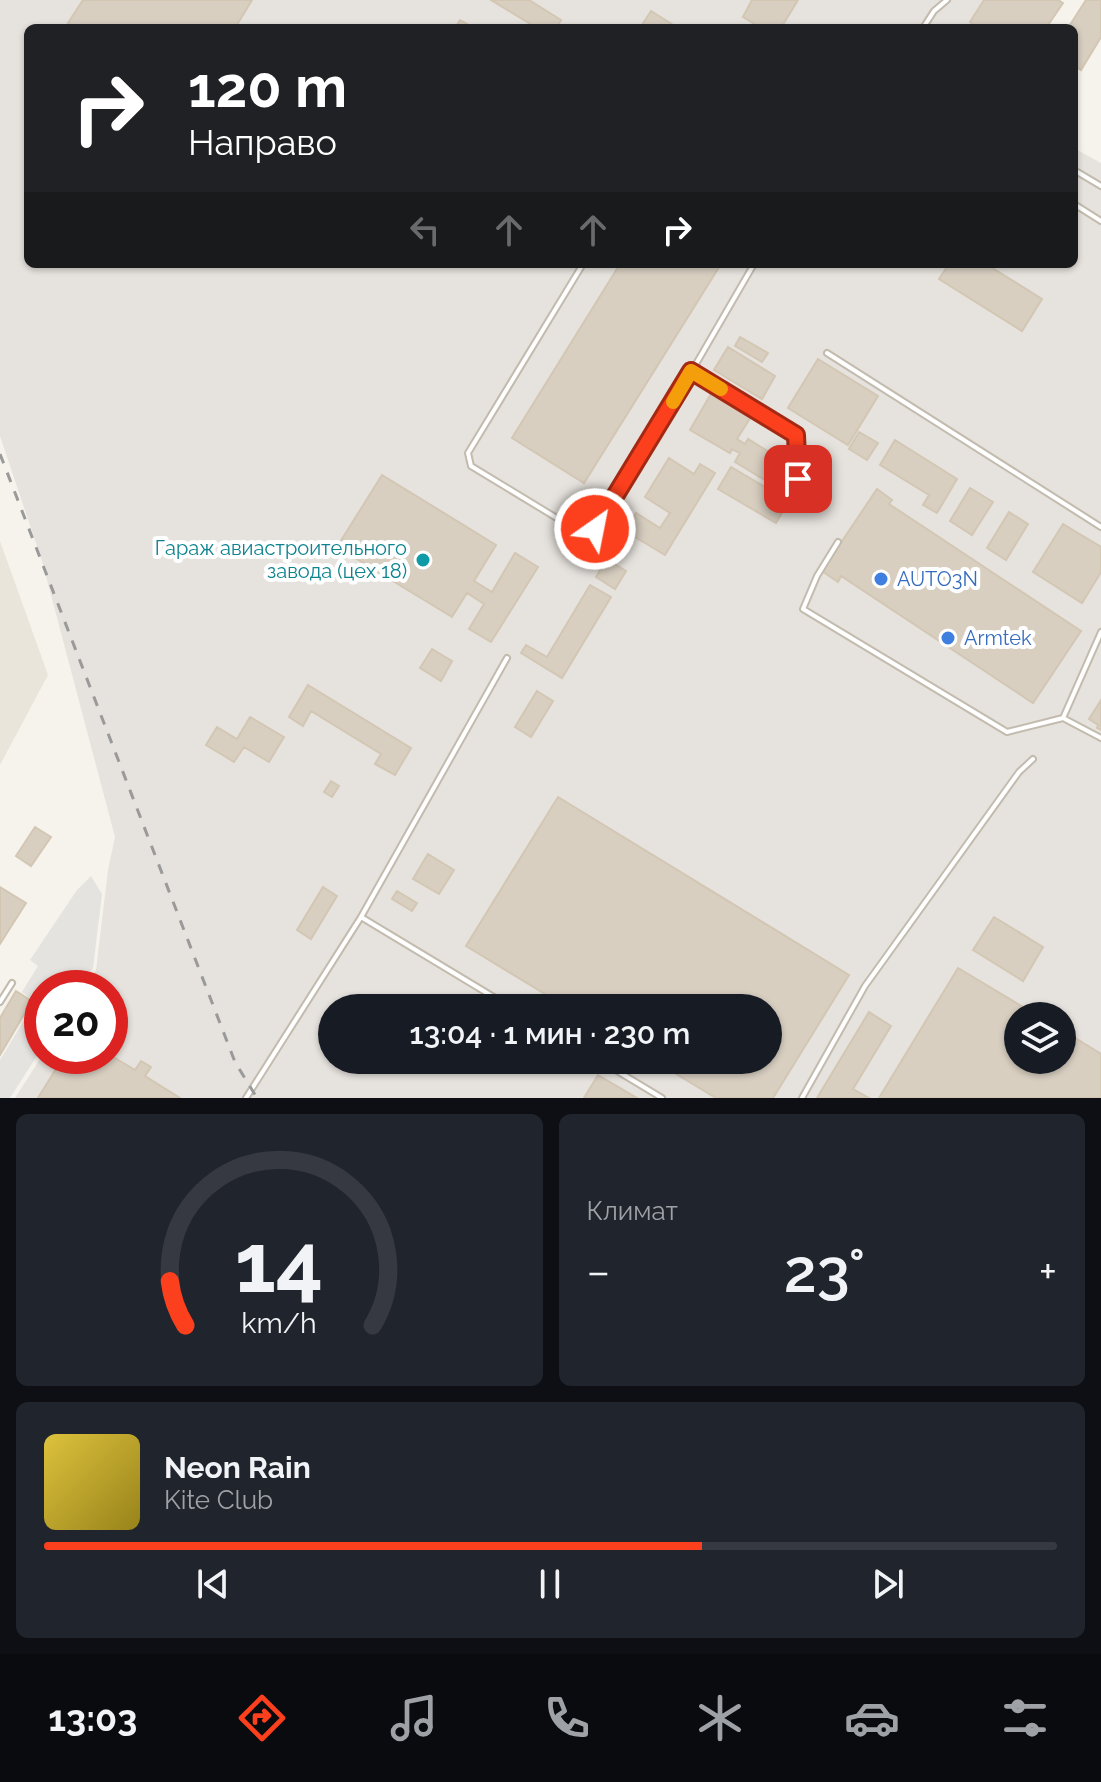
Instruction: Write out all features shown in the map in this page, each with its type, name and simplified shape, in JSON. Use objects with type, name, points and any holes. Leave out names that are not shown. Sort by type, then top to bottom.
[{"type":"lane","points":[[926,24],[947,0]]},
{"type":"lane","points":[[1078,172],[1101,186]]},
{"type":"lane","points":[[1078,207],[1101,221]]},
{"type":"lane","points":[[581,268],[468,453],[471,466],[588,537],[645,451],[752,268]]},
{"type":"lane","points":[[827,353],[1101,527]]},
{"type":"lane","points":[[691,371],[796,435],[799,501]]},
{"type":"lane","points":[[838,542],[817,576],[803,609],[1007,732],[1063,718],[1101,738]]},
{"type":"lane","points":[[1063,718],[1101,632]]},
{"type":"lane","points":[[246,1098],[361,917],[507,658]]},
{"type":"lane","points":[[802,1098],[865,986],[950,865],[1019,772],[1033,759]]},
{"type":"lane","points":[[361,917],[489,994]]},
{"type":"lane","points":[[0,1002],[12,983]]},
{"type":"lane","points":[[622,1074],[662,1098]]},
{"type":"shaded area","points":[[0,0],[1048,0],[1034,24],[24,24],[24,268],[1078,268],[1078,150],[1101,163],[1101,1098],[15,1098],[30,1074],[128,1074],[128,970],[96,970],[115,837],[42,561],[0,436]]},
{"type":"shaded area","points":[[0,541],[48,675],[0,765]]},
{"type":"shaded area","points":[[91,876],[102,894],[93,968],[36,970],[38,966],[30,960],[77,890]]},
{"type":"shaded area","points":[[24,1020],[25,1074],[10,1098],[0,1098],[0,1060]]},
{"type":"building","points":[[83,0],[252,0],[237,24],[68,23]]},
{"type":"building","points":[[491,0],[529,0],[561,20],[558,24],[530,24]]},
{"type":"building","points":[[752,0],[798,0],[783,24],[754,24],[743,17]]},
{"type":"building","points":[[984,0],[1058,0],[1063,3],[1049,24],[970,22]]},
{"type":"building","points":[[1086,0],[1101,0],[1101,37],[1081,70],[1078,68],[1078,24],[1071,24]]},
{"type":"building","points":[[651,11],[672,24],[643,24]]},
{"type":"building","points":[[618,268],[718,268],[584,483],[512,438]]},
{"type":"building","points":[[946,268],[992,268],[1042,299],[1022,331],[939,279]]},
{"type":"building","points":[[740,337],[768,353],[762,362],[735,346]]},
{"type":"building","points":[[728,347],[775,376],[762,399],[714,370]]},
{"type":"building","points":[[818,359],[878,396],[848,445],[788,408]]},
{"type":"building","points":[[712,392],[752,415],[737,439],[745,444],[748,439],[792,466],[778,488],[735,462],[740,453],[732,449],[730,453],[690,430]]},
{"type":"building","points":[[859,432],[878,443],[867,460],[849,449]]},
{"type":"building","points":[[895,440],[957,479],[937,513],[923,505],[929,495],[880,465]]},
{"type":"building","points":[[669,458],[694,474],[700,464],[715,473],[665,555],[625,531],[636,513],[660,528],[670,513],[645,497]]},
{"type":"building","points":[[731,467],[789,501],[776,523],[718,489]]},
{"type":"building","name":"Гараж авиастроительного завода (цех 18)","points":[[382,475],[496,545],[474,581],[492,592],[515,553],[538,567],[491,642],[469,629],[484,604],[467,593],[452,617],[337,547]]},
{"type":"building","points":[[970,488],[993,502],[972,535],[950,521]]},
{"type":"building","points":[[877,489],[892,500],[889,504],[1081,631],[1033,703],[841,576],[838,582],[822,571]]},
{"type":"building","points":[[1009,512],[1028,524],[1006,560],[987,548]]},
{"type":"building","points":[[1063,524],[1101,547],[1101,572],[1082,603],[1033,572]]},
{"type":"building","points":[[607,559],[626,571],[615,589],[596,577]]},
{"type":"building","points":[[590,585],[611,597],[562,678],[521,653],[526,645],[547,657]]},
{"type":"building","points":[[432,649],[452,661],[441,681],[420,668]]},
{"type":"building","points":[[308,685],[411,748],[395,775],[375,764],[381,754],[311,711],[303,726],[289,717]]},
{"type":"building","points":[[537,691],[553,701],[531,737],[515,727]]},
{"type":"building","points":[[1101,700],[1101,730],[1089,719]]},
{"type":"building","points":[[250,717],[284,737],[269,762],[244,747],[234,762],[206,745],[217,727],[237,739]]},
{"type":"building","points":[[331,781],[339,786],[332,797],[324,792]]},
{"type":"building","points":[[558,797],[849,975],[773,1098],[716,1098],[676,1074],[782,1074],[782,994],[545,994],[466,946]]},
{"type":"building","points":[[35,827],[51,837],[31,866],[16,856]]},
{"type":"building","points":[[428,854],[454,870],[439,894],[413,879]]},
{"type":"building","points":[[0,887],[26,903],[0,944]]},
{"type":"building","points":[[323,887],[337,896],[311,939],[297,930]]},
{"type":"building","points":[[397,891],[417,903],[412,911],[392,899]]},
{"type":"building","points":[[994,917],[1043,947],[1023,981],[973,950]]},
{"type":"building","points":[[958,968],[1015,1002],[1004,1002],[1004,1074],[1076,1074],[1076,1039],[1101,1054],[1101,1098],[879,1098]]},
{"type":"building","points":[[16,991],[24,996],[24,1014],[0,1055],[0,1018]]},
{"type":"building","points":[[869,1012],[891,1026],[853,1089],[869,1098],[817,1098]]},
{"type":"building","points":[[141,1061],[151,1067],[145,1076],[180,1098],[38,1098],[53,1074],[128,1074],[128,1066],[135,1070]]},
{"type":"building","points":[[598,1075],[637,1098],[584,1098]]},
{"type":"railway","points":[[0,454],[235,1062],[257,1098]]},
{"type":"slow traffic","points":[[673,402],[691,371],[721,389]]},
{"type":"place","name":"Гараж авиастроительного завода (цех 18)","points":[[423,560]]},
{"type":"place","name":"AUTO3N","points":[[881,579]]},
{"type":"place","name":"Armtek","points":[[948,638]]},
{"type":"route","points":[[595,529],[691,371],[796,435],[798,479]]}]
